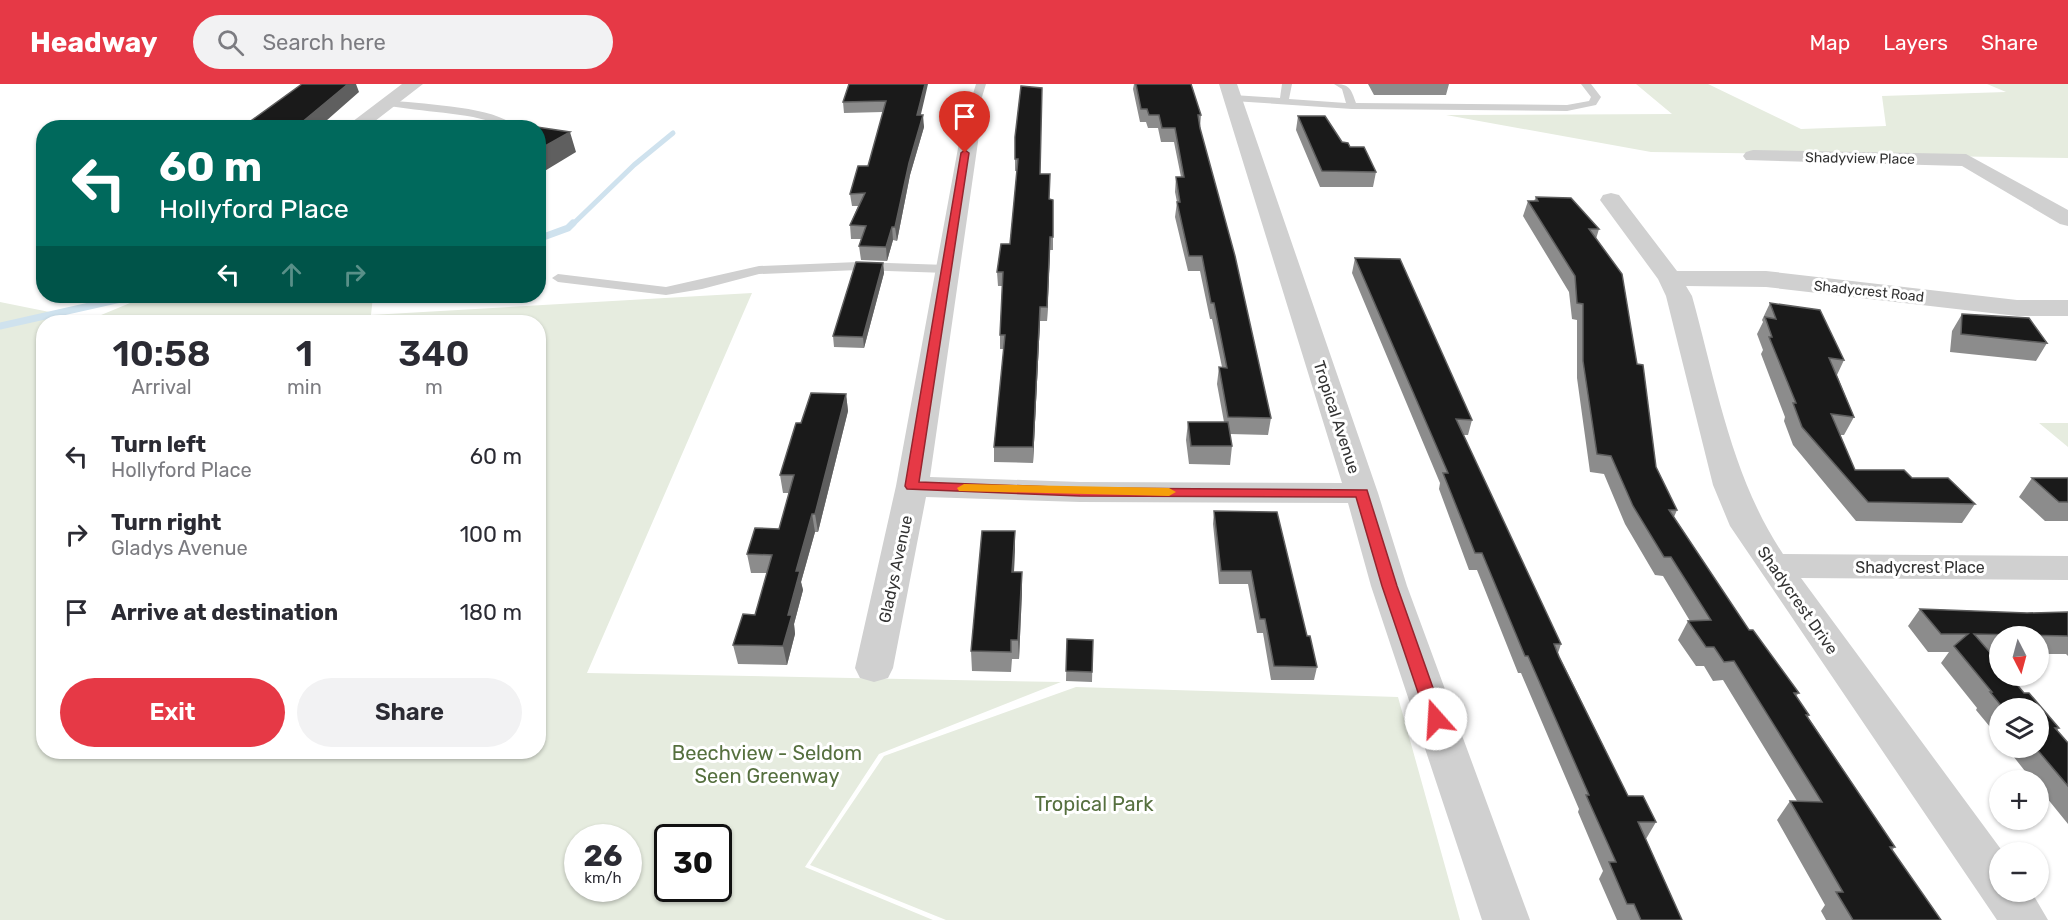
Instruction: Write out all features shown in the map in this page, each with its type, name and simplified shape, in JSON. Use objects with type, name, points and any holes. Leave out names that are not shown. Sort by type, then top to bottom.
[{"type":"street","points":[[364,120],[414,84]]},
{"type":"street","name":"Tropical Avenue","points":[[1230,91],[1362,493],[1389,586],[1506,920]]},
{"type":"street","name":"Gladys Avenue","points":[[874,668],[912,486],[973,112]]},
{"type":"street","name":"Shadyview Place","points":[[1753,156],[1966,160],[2068,219]]},
{"type":"street","name":"Shadycrest Drive","points":[[1611,200],[1670,278],[1679,296],[1695,348],[1729,485],[1747,526],[1989,870]]},
{"type":"street","name":"Shadycrest Road","points":[[1670,278],[1766,279],[2017,308],[2068,308]]},
{"type":"street","points":[[912,486],[1080,492],[1362,493]]},
{"type":"street","name":"Shadycrest Place","points":[[1773,566],[2068,568]]},
{"type":"street","points":[[2012,902],[2024,920]]},
{"type":"lane","name":"Gladys Avenue","points":[[973,112],[981,84]]},
{"type":"lane","points":[[1284,102],[1287,84]]},
{"type":"lane","points":[[1339,84],[1346,88],[1352,106]]},
{"type":"lane","points":[[1230,91],[1284,102],[1352,106],[1567,108],[1593,103],[1596,98],[1586,84]]},
{"type":"lane","points":[[388,103],[496,120]]},
{"type":"lane","points":[[558,278],[620,288],[666,291],[702,285],[759,270],[847,266],[947,269]]},
{"type":"green space","points":[[1636,84],[1708,84],[1801,129],[1886,126],[1882,96],[2006,92],[1987,84],[2068,84],[2068,158],[1651,152],[1446,115],[1672,114]]},
{"type":"green space","name":"Beechview - Seldom Seen Greenway","points":[[752,293],[587,673],[1061,682],[879,754],[805,867],[933,920],[0,920],[0,302],[64,315],[36,315],[36,759],[546,759],[546,315],[371,315]]},
{"type":"green space","name":"Beechview - Seldom Seen Greenway","points":[[130,303],[372,303],[371,315],[101,315]]},
{"type":"green space","points":[[2039,423],[2068,423],[2068,447]]},
{"type":"green space","name":"Tropical Park","points":[[1076,687],[1398,697],[1460,920],[946,920],[810,865],[884,756]]},
{"type":"building","points":[[302,84],[348,84],[305,120],[252,120]]},
{"type":"building","points":[[849,84],[925,84],[917,115],[923,115],[909,163],[895,227],[892,227],[886,247],[859,246],[866,226],[850,225],[865,193],[850,194],[858,166],[868,166],[886,101],[843,102]]},
{"type":"building","points":[[1136,84],[1191,84],[1201,115],[1198,115],[1200,128],[1235,256],[1271,418],[1228,417],[1219,367],[1227,368],[1214,303],[1211,303],[1202,256],[1189,256],[1177,202],[1180,202],[1176,177],[1184,177],[1175,128],[1162,128],[1159,115],[1149,115],[1147,109],[1141,109]]},
{"type":"building","points":[[1021,86],[1042,88],[1040,174],[1050,174],[1049,199],[1053,200],[1053,237],[1050,237],[1047,307],[1040,307],[1033,447],[994,447],[1005,335],[1000,335],[1003,272],[997,272],[1001,244],[1010,244],[1018,159],[1015,159],[1015,137]]},
{"type":"building","points":[[1298,116],[1325,116],[1342,142],[1348,143],[1350,147],[1364,147],[1376,172],[1322,171]]},
{"type":"building","points":[[546,128],[570,132],[546,146]]},
{"type":"building","points":[[1536,197],[1571,198],[1599,229],[1589,229],[1622,274],[1637,364],[1643,365],[1656,467],[1677,510],[1669,510],[1749,630],[1753,630],[1799,693],[1794,693],[1809,715],[1806,715],[1895,847],[1890,847],[1941,920],[1853,920],[1836,892],[1843,892],[1790,801],[1822,802],[1734,661],[1724,662],[1714,647],[1706,647],[1688,621],[1711,620],[1671,557],[1664,557],[1633,506],[1611,456],[1597,454],[1583,361],[1583,304],[1577,303],[1575,276],[1528,201],[1538,201]]},
{"type":"building","points":[[1355,258],[1400,259],[1472,420],[1456,419],[1561,644],[1554,644],[1559,657],[1628,796],[1643,796],[1656,822],[1638,822],[1682,920],[1641,920],[1634,904],[1627,904],[1609,862],[1616,862],[1586,795],[1589,795],[1528,656],[1525,656],[1482,553],[1475,553],[1443,473],[1448,473]]},
{"type":"building","points":[[856,262],[883,263],[863,337],[833,336]]},
{"type":"building","points":[[1770,303],[1820,310],[1844,360],[1829,358],[1854,417],[1831,414],[1855,470],[1904,470],[1912,478],[1948,478],[1975,504],[1868,502],[1802,427],[1793,403],[1796,403],[1769,337],[1772,337],[1765,317],[1776,319]]},
{"type":"building","points":[[1962,314],[2029,318],[2047,343],[1961,334]]},
{"type":"building","points":[[811,393],[846,394],[815,514],[812,514],[796,571],[800,571],[788,615],[792,615],[783,646],[733,645],[743,614],[755,615],[772,555],[747,554],[755,528],[779,529],[794,475],[780,475],[796,423],[801,423]]},
{"type":"building","points":[[1188,422],[1228,422],[1232,446],[1191,446]]},
{"type":"building","points":[[2032,478],[2068,478],[2068,502],[2059,502]]},
{"type":"building","points":[[1214,511],[1277,512],[1307,636],[1310,636],[1317,667],[1274,666],[1265,619],[1260,619],[1251,571],[1221,571]]},
{"type":"building","points":[[982,531],[1015,531],[1012,572],[1022,572],[1018,640],[1011,640],[1011,652],[971,651]]},
{"type":"building","points":[[1920,609],[2027,613],[2068,612],[2068,636],[2049,636],[2049,626],[1989,626],[1989,634],[1974,634],[1989,651],[1989,686],[2018,686],[2024,693],[2029,693],[2033,698],[1995,698],[1954,646],[1968,634],[1941,634]]},
{"type":"building","points":[[1067,639],[1093,640],[1092,672],[1066,671]]},
{"type":"building","points":[[2049,716],[2059,728],[2055,728],[2068,743],[2068,786],[2044,758],[2049,758]]},
{"type":"waterway","points":[[572,225],[634,165],[673,133]]},
{"type":"waterway","points":[[546,236],[568,228],[573,223]]},
{"type":"waterway","points":[[49,315],[103,303]]},
{"type":"waterway","points":[[0,326],[36,318]]},
{"type":"slow traffic","points":[[964,488],[1169,492]]},
{"type":"route","points":[[965,153],[912,486],[1080,492],[1362,493],[1389,586],[1436,719]]}]
